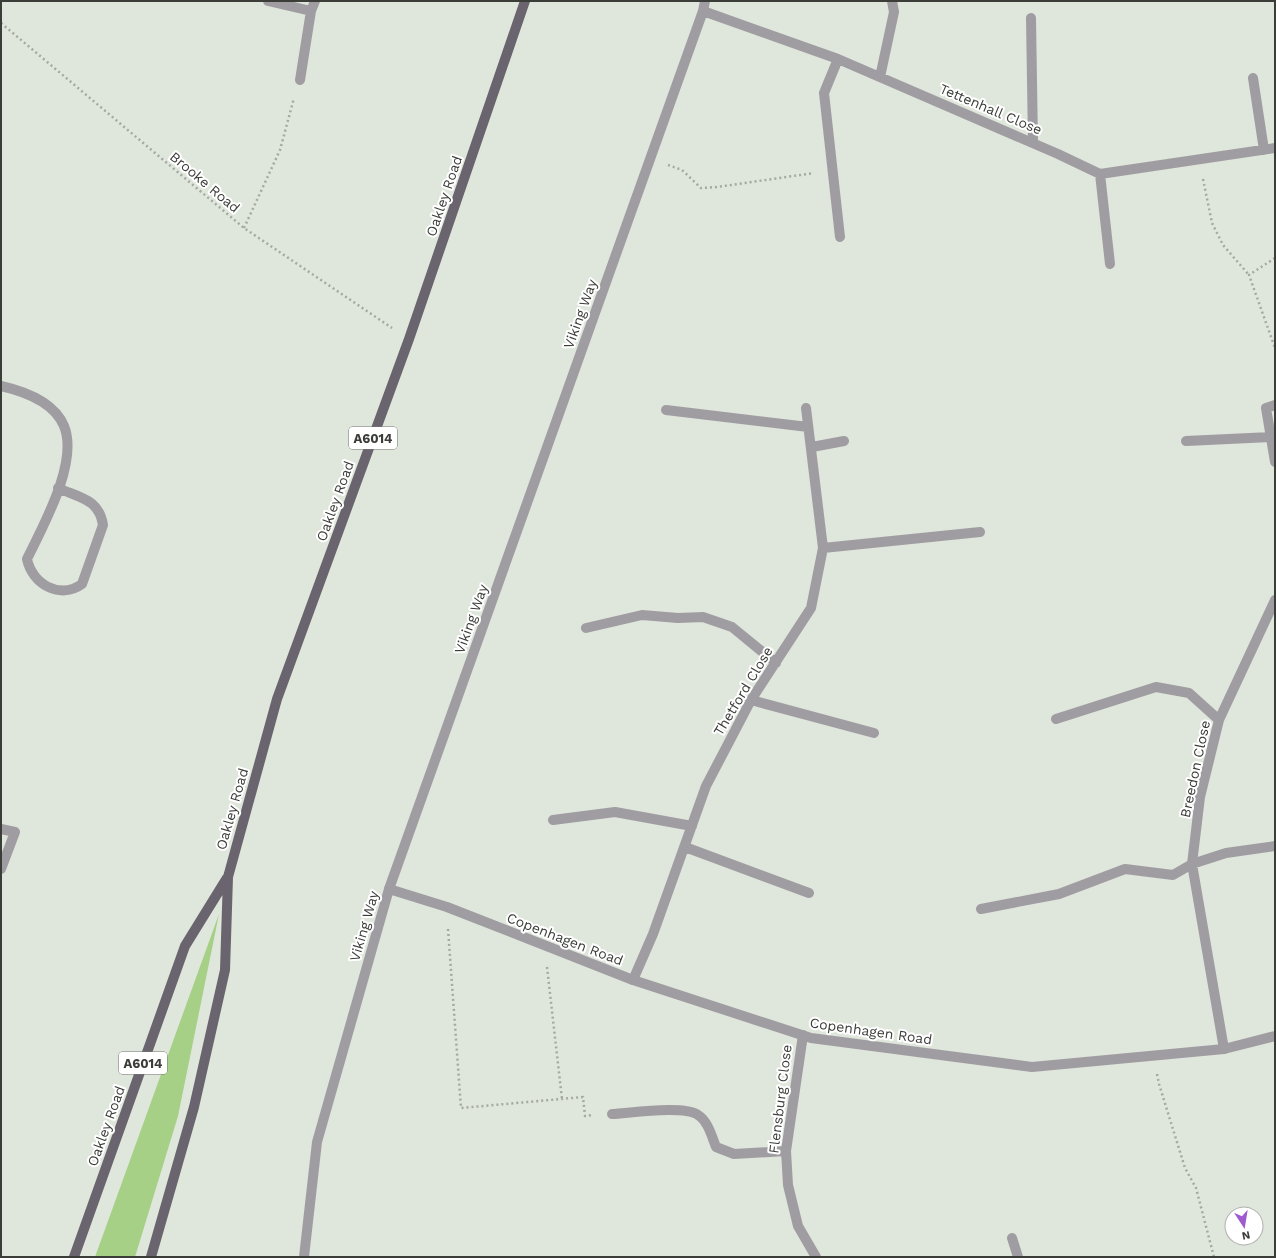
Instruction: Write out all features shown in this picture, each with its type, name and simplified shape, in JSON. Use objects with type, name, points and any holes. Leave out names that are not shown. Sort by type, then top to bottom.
[{"type":"main road","name":"Oakley Road","points":[[151,1257],[194,1107],[225,970],[228,877],[277,699],[409,339],[525,1]]},
{"type":"main road","name":"Oakley Road","points":[[74,1257],[185,946],[228,877]]},
{"type":"street","points":[[268,1],[311,11]]},
{"type":"street","points":[[300,80],[311,11],[315,1]]},
{"type":"street","points":[[880,77],[894,12],[892,1]]},
{"type":"street","name":"Tettenhall Close","points":[[704,6],[838,59],[1034,143],[1100,174]]},
{"type":"street","name":"Viking Way","points":[[304,1257],[317,1142],[389,889],[704,6]]},
{"type":"street","points":[[1031,18],[1034,143]]},
{"type":"street","points":[[838,59],[824,93],[840,237]]},
{"type":"street","points":[[1253,78],[1264,150]]},
{"type":"street","points":[[1110,264],[1100,174],[1275,148]]},
{"type":"street","points":[[1,386],[19,390],[38,398],[52,410],[64,425],[67,443],[65,467],[58,488],[53,504],[27,559],[32,573],[38,581],[55,590],[63,591],[78,588],[82,584],[103,525],[102,515],[95,505],[58,488]]},
{"type":"street","points":[[1271,406],[1271,437],[1275,462]]},
{"type":"street","name":"Thetford Close","points":[[633,980],[653,934],[686,847],[706,786],[751,700],[811,608],[823,548],[812,447],[806,408]]},
{"type":"street","points":[[666,410],[808,427]]},
{"type":"street","points":[[1186,441],[1271,437]]},
{"type":"street","points":[[812,447],[844,441]]},
{"type":"street","points":[[823,548],[980,532]]},
{"type":"street","name":"Breedon Close","points":[[1224,1049],[1192,864],[1200,797],[1220,720],[1275,600]]},
{"type":"street","points":[[586,628],[642,615],[678,618],[703,617],[732,627],[776,662]]},
{"type":"street","points":[[1056,719],[1156,686],[1189,693],[1220,720]]},
{"type":"street","points":[[751,700],[874,733]]},
{"type":"street","points":[[553,820],[615,812],[692,826]]},
{"type":"street","points":[[1,829],[16,832],[1,869]]},
{"type":"street","points":[[981,909],[1059,894],[1125,869],[1173,875],[1192,864],[1226,854],[1275,846]]},
{"type":"street","points":[[686,847],[809,893]]},
{"type":"street","name":"Copenhagen Road","points":[[389,889],[447,908],[633,980],[811,1038],[1032,1067],[1224,1049],[1275,1036]]},
{"type":"street","name":"Flensburg Close","points":[[803,1035],[786,1151],[788,1185],[798,1226],[816,1257]]},
{"type":"street","points":[[612,1114],[682,1110],[698,1115],[708,1128],[716,1147],[734,1154],[786,1151]]},
{"type":"street","points":[[1012,1238],[1018,1257]]},
{"type":"path","name":"Brooke Road","points":[[1,23],[244,228],[409,339]]},
{"type":"path","points":[[244,228],[280,150],[300,80]]},
{"type":"path","points":[[651,158],[682,170],[701,188],[832,170]]},
{"type":"path","points":[[1199,159],[1212,223],[1223,245],[1249,276],[1275,348]]},
{"type":"path","points":[[1249,276],[1275,258]]},
{"type":"path","points":[[447,908],[461,1108],[583,1097],[585,1116],[612,1114]]},
{"type":"path","points":[[545,946],[562,1099]]},
{"type":"path","points":[[1155,1056],[1159,1084],[1184,1168],[1196,1188],[1214,1257]]},
{"type":"green space","points":[[219,914],[178,1116],[135,1257],[95,1257]]}]
